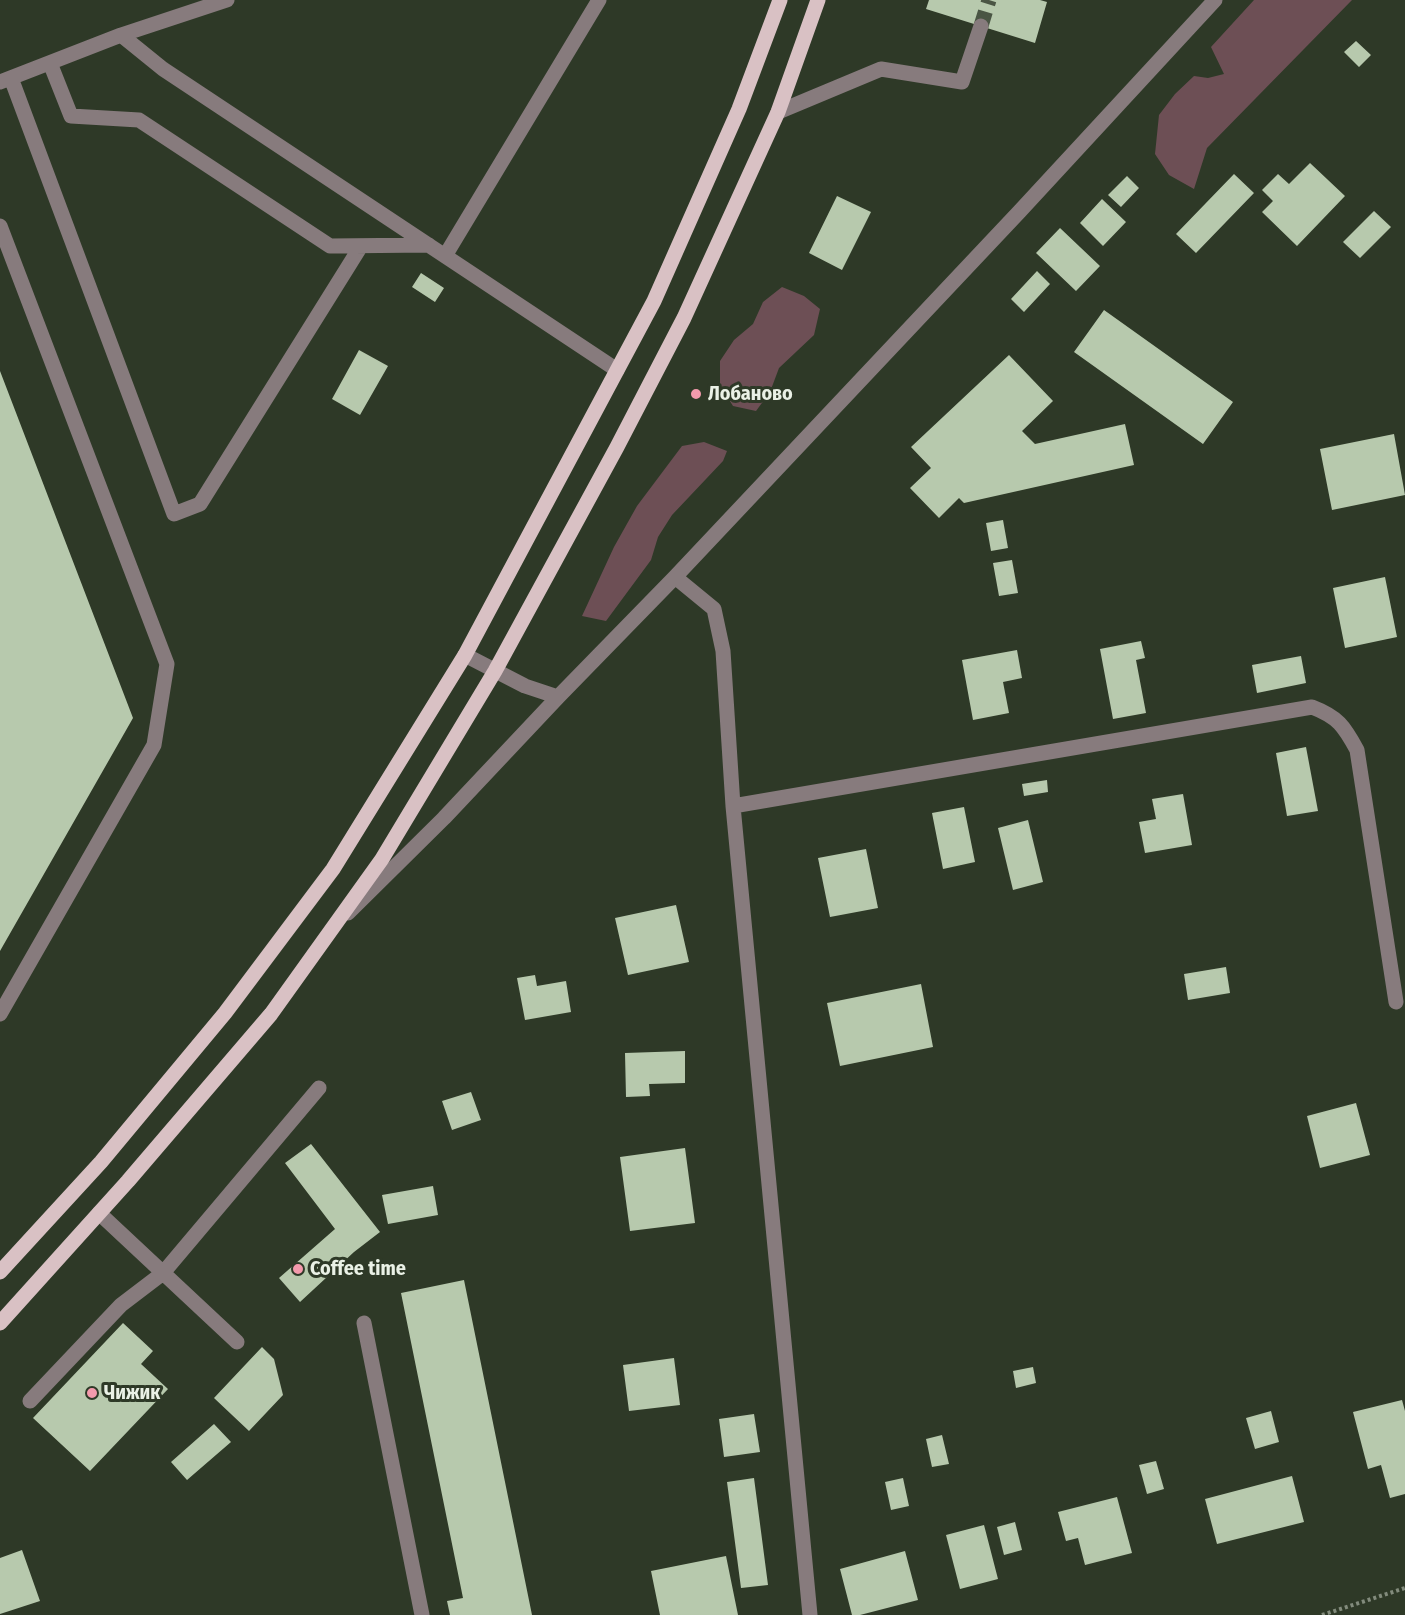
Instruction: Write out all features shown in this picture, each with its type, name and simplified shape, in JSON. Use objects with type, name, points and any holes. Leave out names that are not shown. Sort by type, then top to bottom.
[{"type":"main road","points":[[0,1272],[101,1162],[225,1013],[333,869],[465,655],[654,301],[734,119],[780,0]]},
{"type":"main road","points":[[0,1323],[99,1213],[271,1014],[382,859],[495,671],[595,489],[684,318],[778,112],[818,0]]},
{"type":"street","points":[[227,0],[121,35],[5,80],[174,513],[200,504],[361,246]]},
{"type":"street","points":[[446,255],[599,0]]},
{"type":"street","points":[[331,930],[444,818],[675,577],[1020,211],[1215,0]]},
{"type":"street","points":[[778,112],[881,69],[962,82],[981,26]]},
{"type":"street","points":[[121,35],[163,69],[617,370]]},
{"type":"street","points":[[50,63],[71,116],[139,120],[330,246],[429,245]]},
{"type":"street","points":[[0,226],[167,664],[154,745],[0,1014]]},
{"type":"street","points":[[675,577],[714,609],[723,651],[733,806],[810,1615]]},
{"type":"street","points":[[465,655],[525,686],[558,697]]},
{"type":"street","points":[[733,806],[1312,707],[1329,714],[1343,725],[1357,750],[1396,1002]]},
{"type":"street","points":[[30,1401],[121,1305],[163,1273],[320,1088]]},
{"type":"street","points":[[99,1213],[237,1342]]},
{"type":"street","points":[[364,1323],[422,1615]]},
{"type":"path","points":[[1322,1615],[1405,1588]]},
{"type":"shaded area","points":[[1254,0],[1352,0],[1207,148],[1194,189],[1169,175],[1155,154],[1159,115],[1175,94],[1194,76],[1208,78],[1224,74],[1211,47]]},
{"type":"shaded area","points":[[782,287],[804,296],[820,309],[814,335],[779,368],[770,392],[756,411],[733,406],[720,385],[720,361],[734,340],[753,324],[763,302]]},
{"type":"shaded area","points":[[704,442],[727,451],[723,461],[672,515],[658,537],[651,560],[606,621],[582,616],[614,547],[637,506],[682,446]]},
{"type":"building","points":[[929,0],[1040,0],[1047,2],[1035,43],[926,9]]},
{"type":"building","points":[[1356,41],[1371,55],[1359,67],[1344,52]]},
{"type":"building","points":[[1310,163],[1345,196],[1297,246],[1262,212],[1273,201],[1262,190],[1278,174],[1289,184]]},
{"type":"building","points":[[1234,174],[1254,193],[1196,253],[1176,234]]},
{"type":"building","points":[[1127,176],[1139,188],[1121,207],[1108,195]]},
{"type":"building","points":[[837,196],[871,212],[842,270],[809,253]]},
{"type":"building","points":[[1102,199],[1126,222],[1103,246],[1080,223]]},
{"type":"building","points":[[1374,211],[1391,227],[1360,258],[1343,242]]},
{"type":"building","points":[[1060,228],[1100,266],[1076,291],[1036,253]]},
{"type":"building","points":[[1037,271],[1050,284],[1024,312],[1011,299]]},
{"type":"building","points":[[421,273],[444,288],[435,302],[412,287]]},
{"type":"building","points":[[1104,310],[1233,402],[1203,444],[1074,352]]},
{"type":"building","points":[[359,350],[388,366],[360,415],[332,399]]},
{"type":"building","points":[[1009,355],[1053,401],[1022,431],[1035,444],[1125,424],[1134,465],[964,503],[959,498],[939,518],[910,488],[931,468],[911,447]]},
{"type":"building","points":[[0,371],[133,718],[0,951]]},
{"type":"building","points":[[1394,434],[1405,495],[1332,510],[1320,449]]},
{"type":"building","points":[[1003,520],[1008,548],[991,551],[986,523]]},
{"type":"building","points":[[1012,560],[1018,593],[999,596],[993,563]]},
{"type":"building","points":[[1385,577],[1397,637],[1345,648],[1333,588]]},
{"type":"building","points":[[1141,641],[1145,658],[1136,660],[1146,713],[1113,719],[1100,649]]},
{"type":"building","points":[[1017,650],[1022,678],[1003,682],[1009,713],[973,720],[962,660]]},
{"type":"building","points":[[1301,656],[1306,683],[1257,693],[1252,665]]},
{"type":"building","points":[[1306,747],[1318,811],[1287,816],[1276,753]]},
{"type":"building","points":[[1047,780],[1048,792],[1024,796],[1022,784]]},
{"type":"building","points":[[1183,794],[1192,845],[1145,853],[1139,822],[1156,819],[1152,799]]},
{"type":"building","points":[[964,807],[975,862],[943,869],[932,813]]},
{"type":"building","points":[[1028,820],[1043,882],[1013,890],[998,828]]},
{"type":"building","points":[[866,849],[878,908],[830,917],[818,858]]},
{"type":"building","points":[[676,905],[689,962],[628,975],[615,918]]},
{"type":"building","points":[[1226,967],[1230,993],[1188,1000],[1184,974]]},
{"type":"building","points":[[535,975],[537,986],[566,981],[571,1012],[525,1020],[517,978]]},
{"type":"building","points":[[921,984],[933,1047],[840,1066],[827,1003]]},
{"type":"building","points":[[685,1051],[685,1083],[649,1084],[650,1096],[626,1097],[625,1053]]},
{"type":"building","points":[[471,1092],[481,1120],[452,1130],[442,1101]]},
{"type":"building","points":[[1356,1103],[1370,1155],[1320,1168],[1307,1116]]},
{"type":"building","points":[[311,1144],[380,1232],[354,1252],[300,1302],[279,1278],[335,1229],[285,1163]]},
{"type":"building","points":[[685,1148],[695,1223],[630,1231],[620,1157]]},
{"type":"building","points":[[433,1186],[438,1215],[388,1224],[382,1195]]},
{"type":"building","points":[[464,1280],[532,1615],[450,1615],[447,1601],[463,1598],[401,1293]]},
{"type":"building","points":[[123,1323],[153,1351],[141,1364],[168,1389],[90,1471],[33,1418]]},
{"type":"building","points":[[262,1347],[274,1359],[283,1395],[249,1431],[214,1398]]},
{"type":"building","points":[[674,1358],[680,1405],[629,1411],[623,1365]]},
{"type":"building","points":[[1033,1367],[1036,1383],[1016,1388],[1013,1371]]},
{"type":"building","points":[[1402,1400],[1405,1411],[1405,1494],[1390,1498],[1381,1465],[1368,1469],[1353,1412]]},
{"type":"building","points":[[1271,1411],[1279,1442],[1255,1449],[1246,1418]]},
{"type":"building","points":[[754,1414],[760,1452],[724,1457],[719,1419]]},
{"type":"building","points":[[214,1424],[231,1442],[187,1480],[171,1462]]},
{"type":"building","points":[[942,1435],[949,1464],[932,1467],[926,1439]]},
{"type":"building","points":[[1156,1461],[1164,1489],[1147,1494],[1139,1465]]},
{"type":"building","points":[[1292,1476],[1304,1522],[1217,1544],[1205,1499]]},
{"type":"building","points":[[754,1478],[768,1585],[741,1588],[727,1482]]},
{"type":"building","points":[[903,1478],[909,1506],[891,1510],[885,1482]]},
{"type":"building","points":[[1117,1497],[1132,1553],[1085,1565],[1078,1538],[1066,1541],[1058,1512]]},
{"type":"building","points":[[1015,1522],[1022,1550],[1004,1555],[997,1527]]},
{"type":"building","points":[[984,1525],[998,1579],[960,1589],[946,1535]]},
{"type":"building","points":[[22,1550],[40,1601],[0,1614],[0,1558]]},
{"type":"building","points":[[905,1551],[918,1600],[852,1615],[840,1569]]},
{"type":"building","points":[[726,1556],[738,1615],[660,1615],[651,1571]]},
{"type":"tunnel","points":[[981,26],[989,0]]},
{"type":"place","name":"Лобаново","points":[[696,394]]},
{"type":"place","name":"Coffee time","points":[[298,1269]]},
{"type":"place","name":"Чижик","points":[[92,1393]]}]
